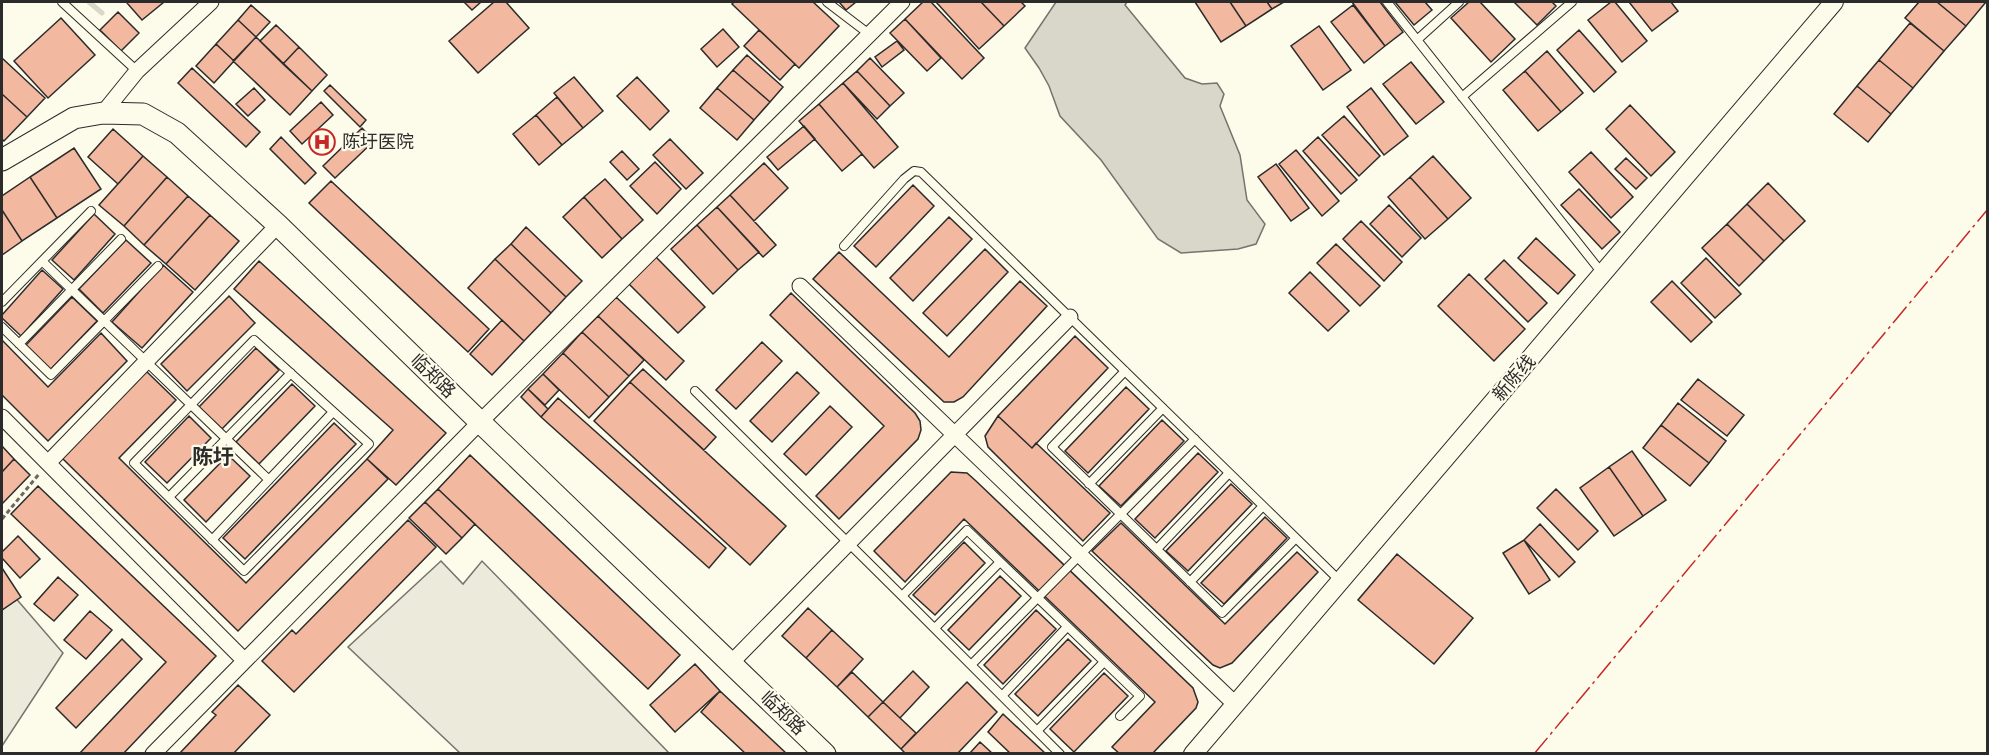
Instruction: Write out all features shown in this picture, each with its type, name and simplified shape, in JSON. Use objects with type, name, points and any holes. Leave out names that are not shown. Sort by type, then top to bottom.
[{"type":"main road","name":"临郑路","points":[[2,160],[74,118],[104,113],[143,114],[177,133],[278,225],[825,753]]},
{"type":"street","points":[[104,113],[137,71],[211,2]]},
{"type":"street","points":[[153,753],[480,422],[902,2]]},
{"type":"street","name":"新陈线","points":[[1193,753],[1834,2]]},
{"type":"street","points":[[48,463],[278,225]]},
{"type":"street","points":[[800,286],[1235,704]]},
{"type":"street","points":[[731,663],[1070,317]]},
{"type":"street","points":[[2,417],[244,660]]},
{"type":"lane","points":[[62,2],[137,71]]},
{"type":"lane","points":[[827,2],[869,34]]},
{"type":"lane","points":[[1387,2],[1602,274]]},
{"type":"lane","points":[[1417,40],[1459,2]]},
{"type":"lane","points":[[1462,96],[1572,2]]},
{"type":"lane","points":[[844,246],[904,179],[914,171],[921,172],[1340,581]]},
{"type":"lane","points":[[2,302],[91,211]]},
{"type":"lane","points":[[19,344],[121,239]]},
{"type":"lane","points":[[42,261],[269,480]]},
{"type":"lane","points":[[2,327],[51,375],[158,266]]},
{"type":"lane","points":[[255,340],[369,444],[244,571],[134,463],[191,404],[255,340]]},
{"type":"lane","points":[[1125,371],[1052,447],[1089,484],[1222,613],[1296,538]]},
{"type":"lane","points":[[169,498],[291,373]]},
{"type":"lane","points":[[695,391],[1060,753]]},
{"type":"lane","points":[[1089,484],[1163,408]]},
{"type":"lane","points":[[212,540],[333,412]]},
{"type":"lane","points":[[971,665],[1195,439]]},
{"type":"lane","points":[[1157,549],[1229,472]]},
{"type":"lane","points":[[1190,582],[1263,506]]},
{"type":"lane","points":[[902,596],[967,530],[1140,696],[1120,716]]},
{"type":"lane","points":[[935,628],[1000,561]]},
{"type":"lane","points":[[1002,696],[1067,627]]},
{"type":"lane","points":[[1037,731],[1104,662]]},
{"type":"path","points":[[2,519],[48,463]]},
{"type":"shaded area","points":[[1056,2],[1127,2],[1125,5],[1185,78],[1202,84],[1217,83],[1224,94],[1220,106],[1240,155],[1247,200],[1265,224],[1256,244],[1238,249],[1181,253],[1158,239],[1101,160],[1060,116],[1049,86],[1025,48]]},
{"type":"shaded area","points":[[441,561],[463,584],[482,561],[669,753],[460,753],[348,647]]},
{"type":"shaded area","points":[[13,595],[63,653],[2,746],[2,603]]},
{"type":"building","points":[[164,2],[142,20],[127,3]]},
{"type":"building","points":[[464,2],[481,2],[472,10]]},
{"type":"building","points":[[494,2],[506,2],[529,28],[478,73],[449,41]]},
{"type":"building","points":[[734,2],[813,2],[839,26],[799,68],[732,4]]},
{"type":"building","points":[[839,2],[856,2],[846,10]]},
{"type":"building","points":[[923,2],[931,2],[984,58],[962,79],[905,19]]},
{"type":"building","points":[[936,2],[981,2],[1004,26],[979,49]]},
{"type":"building","points":[[981,2],[1021,2],[1025,6],[1004,26]]},
{"type":"building","points":[[1195,2],[1230,2],[1246,26],[1221,42]]},
{"type":"building","points":[[1230,2],[1267,2],[1272,9],[1246,26]]},
{"type":"building","points":[[1267,2],[1284,2],[1272,9]]},
{"type":"building","points":[[1352,2],[1380,2],[1403,32],[1385,46]]},
{"type":"building","points":[[1395,2],[1425,2],[1432,10],[1414,25]]},
{"type":"building","points":[[1469,2],[1480,2],[1515,39],[1491,62],[1451,18]]},
{"type":"building","points":[[1514,2],[1552,2],[1556,6],[1537,25]]},
{"type":"building","points":[[1611,2],[1615,2],[1647,41],[1622,62],[1588,20]]},
{"type":"building","points":[[1629,2],[1671,2],[1678,11],[1652,31]]},
{"type":"building","points":[[1919,2],[1937,2],[1966,26],[1944,51],[1905,18]]},
{"type":"building","points":[[1937,2],[1986,2],[1966,26]]},
{"type":"building","points":[[251,5],[270,22],[256,37],[238,20]]},
{"type":"building","points":[[1353,5],[1385,46],[1364,63],[1331,22]]},
{"type":"building","points":[[118,12],[139,33],[121,51],[100,30]]},
{"type":"building","points":[[61,18],[95,55],[48,98],[14,61]]},
{"type":"building","points":[[905,19],[941,58],[927,71],[890,33]]},
{"type":"building","points":[[238,20],[256,37],[234,61],[216,44]]},
{"type":"building","points":[[1910,23],[1944,51],[1913,88],[1879,60]]},
{"type":"building","points":[[276,25],[299,47],[283,64],[260,41]]},
{"type":"building","points":[[1319,26],[1351,70],[1323,90],[1291,46]]},
{"type":"building","points":[[723,29],[739,47],[717,67],[701,49]]},
{"type":"building","points":[[759,30],[795,64],[780,80],[744,46]]},
{"type":"building","points":[[1579,30],[1616,72],[1594,92],[1557,50]]},
{"type":"building","points":[[256,37],[312,91],[290,115],[233,61]]},
{"type":"building","points":[[897,41],[904,50],[882,67],[875,57]]},
{"type":"building","points":[[216,44],[234,61],[214,83],[196,66]]},
{"type":"building","points":[[299,47],[327,75],[312,91],[283,64]]},
{"type":"building","points":[[1547,51],[1583,93],[1561,112],[1525,71]]},
{"type":"building","points":[[747,55],[783,87],[770,102],[733,70]]},
{"type":"building","points":[[2,58],[45,98],[27,117],[2,94]]},
{"type":"building","points":[[870,58],[904,93],[890,106],[857,71]]},
{"type":"building","points":[[1879,60],[1913,88],[1891,114],[1857,86]]},
{"type":"building","points":[[1411,62],[1444,102],[1416,124],[1383,84]]},
{"type":"building","points":[[192,68],[260,132],[246,147],[178,83]]},
{"type":"building","points":[[733,70],[770,102],[754,120],[717,88]]},
{"type":"building","points":[[857,71],[890,106],[877,119],[843,83]]},
{"type":"building","points":[[1525,71],[1561,112],[1538,131],[1503,90]]},
{"type":"building","points":[[574,77],[603,111],[583,128],[554,93]]},
{"type":"building","points":[[637,77],[669,111],[650,130],[617,96]]},
{"type":"building","points":[[843,83],[898,147],[874,168],[819,104]]},
{"type":"building","points":[[330,85],[366,120],[360,127],[324,91]]},
{"type":"building","points":[[1857,86],[1891,114],[1868,142],[1834,114]]},
{"type":"building","points":[[254,88],[265,100],[248,116],[236,104]]},
{"type":"building","points":[[717,88],[754,120],[737,140],[700,108]]},
{"type":"building","points":[[1371,88],[1408,136],[1384,155],[1347,107]]},
{"type":"building","points":[[2,94],[27,117],[4,141],[2,139]]},
{"type":"building","points":[[557,97],[583,128],[562,145],[536,115]]},
{"type":"building","points":[[321,102],[333,115],[302,144],[290,131]]},
{"type":"building","points":[[819,104],[862,154],[842,171],[799,121]]},
{"type":"building","points":[[1630,105],[1675,152],[1651,176],[1606,129]]},
{"type":"building","points":[[536,115],[562,145],[539,165],[513,134]]},
{"type":"building","points":[[1344,116],[1380,156],[1359,176],[1322,135]]},
{"type":"building","points":[[804,126],[815,139],[778,170],[767,157]]},
{"type":"building","points":[[362,128],[374,141],[335,178],[323,166]]},
{"type":"building","points":[[113,129],[143,156],[118,184],[88,157]]},
{"type":"building","points":[[281,137],[316,173],[305,184],[270,149]]},
{"type":"building","points":[[1318,137],[1357,180],[1341,194],[1303,151]]},
{"type":"building","points":[[670,139],[703,173],[686,189],[653,155]]},
{"type":"building","points":[[74,148],[101,189],[57,218],[30,177]]},
{"type":"building","points":[[1296,150],[1339,201],[1322,216],[1279,164]]},
{"type":"building","points":[[622,151],[639,169],[627,180],[610,162]]},
{"type":"building","points":[[1591,152],[1633,197],[1611,218],[1569,172]]},
{"type":"building","points":[[143,156],[167,177],[124,226],[99,205]]},
{"type":"building","points":[[1433,156],[1471,198],[1448,219],[1410,177]]},
{"type":"building","points":[[1626,158],[1647,178],[1636,189],[1615,169]]},
{"type":"building","points":[[655,162],[681,189],[657,214],[630,186]]},
{"type":"building","points":[[764,163],[788,188],[754,221],[730,195]]},
{"type":"building","points":[[1276,164],[1309,208],[1291,221],[1258,177]]},
{"type":"building","points":[[30,177],[57,218],[22,241],[2,210],[2,196]]},
{"type":"building","points":[[167,177],[188,196],[144,245],[124,226]]},
{"type":"building","points":[[1410,177],[1448,219],[1425,239],[1388,197]]},
{"type":"building","points":[[605,179],[643,220],[622,239],[584,197]]},
{"type":"building","points":[[331,181],[489,329],[468,352],[309,203]]},
{"type":"building","points":[[1768,183],[1805,221],[1784,241],[1747,204]]},
{"type":"building","points":[[913,185],[934,206],[876,267],[854,246]]},
{"type":"building","points":[[1579,189],[1620,232],[1602,249],[1561,205]]},
{"type":"building","points":[[730,195],[776,245],[763,257],[717,207]]},
{"type":"building","points":[[188,196],[210,215],[166,264],[144,245]]},
{"type":"building","points":[[584,197],[622,239],[602,258],[563,217]]},
{"type":"building","points":[[1747,204],[1784,241],[1764,261],[1727,224]]},
{"type":"building","points":[[1389,205],[1421,238],[1402,257],[1370,224]]},
{"type":"building","points":[[717,207],[759,252],[738,270],[697,225]]},
{"type":"building","points":[[2,210],[22,241],[2,255]]},
{"type":"building","points":[[94,214],[115,234],[74,280],[52,260]]},
{"type":"building","points":[[210,215],[239,241],[195,290],[166,264]]},
{"type":"building","points":[[949,217],[972,239],[913,301],[890,278]]},
{"type":"building","points":[[1361,221],[1402,262],[1384,281],[1343,239]]},
{"type":"building","points":[[1727,224],[1764,261],[1739,286],[1702,248]]},
{"type":"building","points":[[697,225],[738,270],[713,294],[671,249]]},
{"type":"building","points":[[526,227],[582,281],[566,297],[511,244]]},
{"type":"building","points":[[1536,238],[1575,275],[1558,294],[1518,258]]},
{"type":"building","points":[[126,240],[151,263],[103,313],[79,289]]},
{"type":"building","points":[[511,244],[566,297],[551,313],[495,259]]},
{"type":"building","points":[[1336,244],[1380,286],[1360,306],[1317,263]]},
{"type":"building","points":[[985,249],[1008,272],[947,336],[923,313]]},
{"type":"building","points":[[839,252],[949,357],[1020,281],[1047,306],[963,397],[954,402],[944,402],[813,279]]},
{"type":"building","points":[[655,256],[705,307],[678,333],[628,283]]},
{"type":"building","points":[[1706,258],[1741,294],[1715,318],[1681,283]]},
{"type":"building","points":[[495,259],[551,313],[524,341],[468,288]]},
{"type":"building","points":[[1504,260],[1547,303],[1528,322],[1485,279]]},
{"type":"building","points":[[259,261],[446,433],[396,485],[367,459],[393,430],[234,289]]},
{"type":"building","points":[[163,265],[193,292],[142,348],[112,322]]},
{"type":"building","points":[[42,270],[63,289],[21,336],[2,318],[2,315]]},
{"type":"building","points":[[1310,272],[1349,311],[1328,331],[1289,293]]},
{"type":"building","points":[[1469,274],[1525,329],[1494,361],[1438,306]]},
{"type":"building","points":[[1672,281],[1712,322],[1691,342],[1651,302]]},
{"type":"building","points":[[791,293],[915,413],[920,421],[921,430],[918,439],[839,519],[816,496],[884,426],[770,315]]},
{"type":"building","points":[[229,296],[255,323],[187,391],[161,364]]},
{"type":"building","points":[[72,297],[97,321],[50,370],[25,346]]},
{"type":"building","points":[[616,297],[684,361],[666,380],[598,316]]},
{"type":"building","points":[[598,316],[644,360],[629,376],[582,332]]},
{"type":"building","points":[[502,320],[524,341],[492,375],[470,354]]},
{"type":"building","points":[[582,332],[629,376],[609,397],[563,353]]},
{"type":"building","points":[[101,333],[127,361],[48,441],[2,395],[2,340],[48,387]]},
{"type":"building","points":[[1075,336],[1108,368],[1032,448],[998,416]]},
{"type":"building","points":[[762,342],[782,361],[736,409],[716,390]]},
{"type":"building","points":[[256,348],[279,370],[222,429],[199,407]]},
{"type":"building","points":[[563,353],[609,397],[589,418],[543,374]]},
{"type":"building","points":[[643,369],[716,437],[704,450],[630,382]]},
{"type":"building","points":[[146,371],[176,400],[119,458],[246,583],[367,459],[388,479],[238,631],[62,458]]},
{"type":"building","points":[[797,372],[819,393],[772,442],[750,421]]},
{"type":"building","points":[[543,374],[559,390],[545,405],[528,389]]},
{"type":"building","points":[[1698,379],[1744,415],[1727,436],[1681,400]]},
{"type":"building","points":[[630,382],[786,526],[750,565],[594,421]]},
{"type":"building","points":[[292,384],[315,406],[259,464],[236,442]]},
{"type":"building","points":[[1126,387],[1149,409],[1088,473],[1065,451]]},
{"type":"building","points":[[528,389],[548,409],[541,417],[521,397]]},
{"type":"building","points":[[558,398],[726,548],[709,568],[541,417]]},
{"type":"building","points":[[1678,403],[1726,441],[1709,463],[1661,425]]},
{"type":"building","points":[[830,406],[852,427],[806,475],[784,454]]},
{"type":"building","points":[[189,416],[211,438],[167,483],[145,462]]},
{"type":"building","points":[[998,416],[1032,448],[1036,443],[1110,513],[1083,541],[988,447],[985,436]]},
{"type":"building","points":[[1162,420],[1184,441],[1121,506],[1099,486]]},
{"type":"building","points":[[334,423],[356,444],[245,559],[223,538]]},
{"type":"building","points":[[1661,425],[1709,463],[1690,486],[1643,448]]},
{"type":"building","points":[[2,446],[14,459],[2,472]]},
{"type":"building","points":[[1632,451],[1666,500],[1643,516],[1609,467]]},
{"type":"building","points":[[1198,453],[1218,472],[1155,538],[1135,519]]},
{"type":"building","points":[[228,455],[250,476],[206,522],[184,500]]},
{"type":"building","points":[[470,455],[680,655],[648,689],[438,489]]},
{"type":"building","points":[[14,459],[30,475],[2,504],[2,472]]},
{"type":"building","points":[[1609,467],[1643,516],[1614,536],[1580,488]]},
{"type":"building","points":[[951,472],[967,473],[976,481],[1193,688],[1198,702],[1196,708],[1152,754],[1120,754],[1112,747],[1155,702],[964,519],[905,582],[874,551]]},
{"type":"building","points":[[1231,484],[1252,504],[1188,571],[1166,551]]},
{"type":"building","points":[[38,486],[216,656],[123,754],[79,754],[166,662],[11,514]]},
{"type":"building","points":[[438,489],[475,524],[462,538],[425,502]]},
{"type":"building","points":[[1556,489],[1598,531],[1578,550],[1537,508]]},
{"type":"building","points":[[425,502],[462,538],[446,554],[409,518]]},
{"type":"building","points":[[1265,517],[1287,538],[1224,604],[1201,583]]},
{"type":"building","points":[[408,520],[436,547],[294,692],[262,661],[292,630],[296,634]]},
{"type":"building","points":[[1121,523],[1225,624],[1297,552],[1318,572],[1232,663],[1220,668],[1213,665],[1092,551]]},
{"type":"building","points":[[1540,524],[1575,562],[1559,577],[1524,540]]},
{"type":"building","points":[[18,536],[40,559],[20,578],[2,558],[2,552]]},
{"type":"building","points":[[1524,540],[1550,580],[1529,594],[1503,553]]},
{"type":"building","points":[[964,542],[985,563],[935,615],[913,595]]},
{"type":"building","points":[[1397,554],[1473,618],[1434,664],[1358,600]]},
{"type":"building","points":[[2,568],[21,597],[2,610]]},
{"type":"building","points":[[1000,576],[1021,596],[969,650],[948,630]]},
{"type":"building","points":[[58,577],[78,595],[54,621],[34,604]]},
{"type":"building","points":[[808,608],[832,630],[806,658],[782,636]]},
{"type":"building","points":[[1036,610],[1056,629],[1003,684],[984,665]]},
{"type":"building","points":[[90,611],[112,630],[86,659],[64,640]]},
{"type":"building","points":[[832,630],[863,659],[837,687],[806,658]]},
{"type":"building","points":[[122,639],[142,659],[76,728],[56,708]]},
{"type":"building","points":[[1068,639],[1091,661],[1038,716],[1015,694]]},
{"type":"building","points":[[695,664],[720,691],[675,732],[650,705]]},
{"type":"building","points":[[913,671],[929,687],[900,718],[883,702]]},
{"type":"building","points":[[852,672],[883,702],[868,717],[837,687]]},
{"type":"building","points":[[1104,673],[1128,696],[1074,752],[1050,729]]},
{"type":"building","points":[[967,682],[997,712],[957,754],[906,754],[901,749]]},
{"type":"building","points":[[238,685],[270,715],[233,754],[179,754],[216,715],[212,712]]},
{"type":"building","points":[[720,691],[787,754],[746,754],[701,712]]},
{"type":"building","points":[[883,702],[916,733],[901,749],[868,717]]},
{"type":"building","points":[[1003,714],[1046,754],[1011,754],[988,732]]},
{"type":"building","points":[[980,742],[993,754],[969,754]]},
{"type":"waterway","points":[[89,2],[102,13]]},
{"type":"power","points":[[1534,754],[1988,209]]},
{"type":"place","name":"陈圩医院","points":[[322,142]]},
{"type":"district","name":"陈圩","points":[[213,456]]}]
